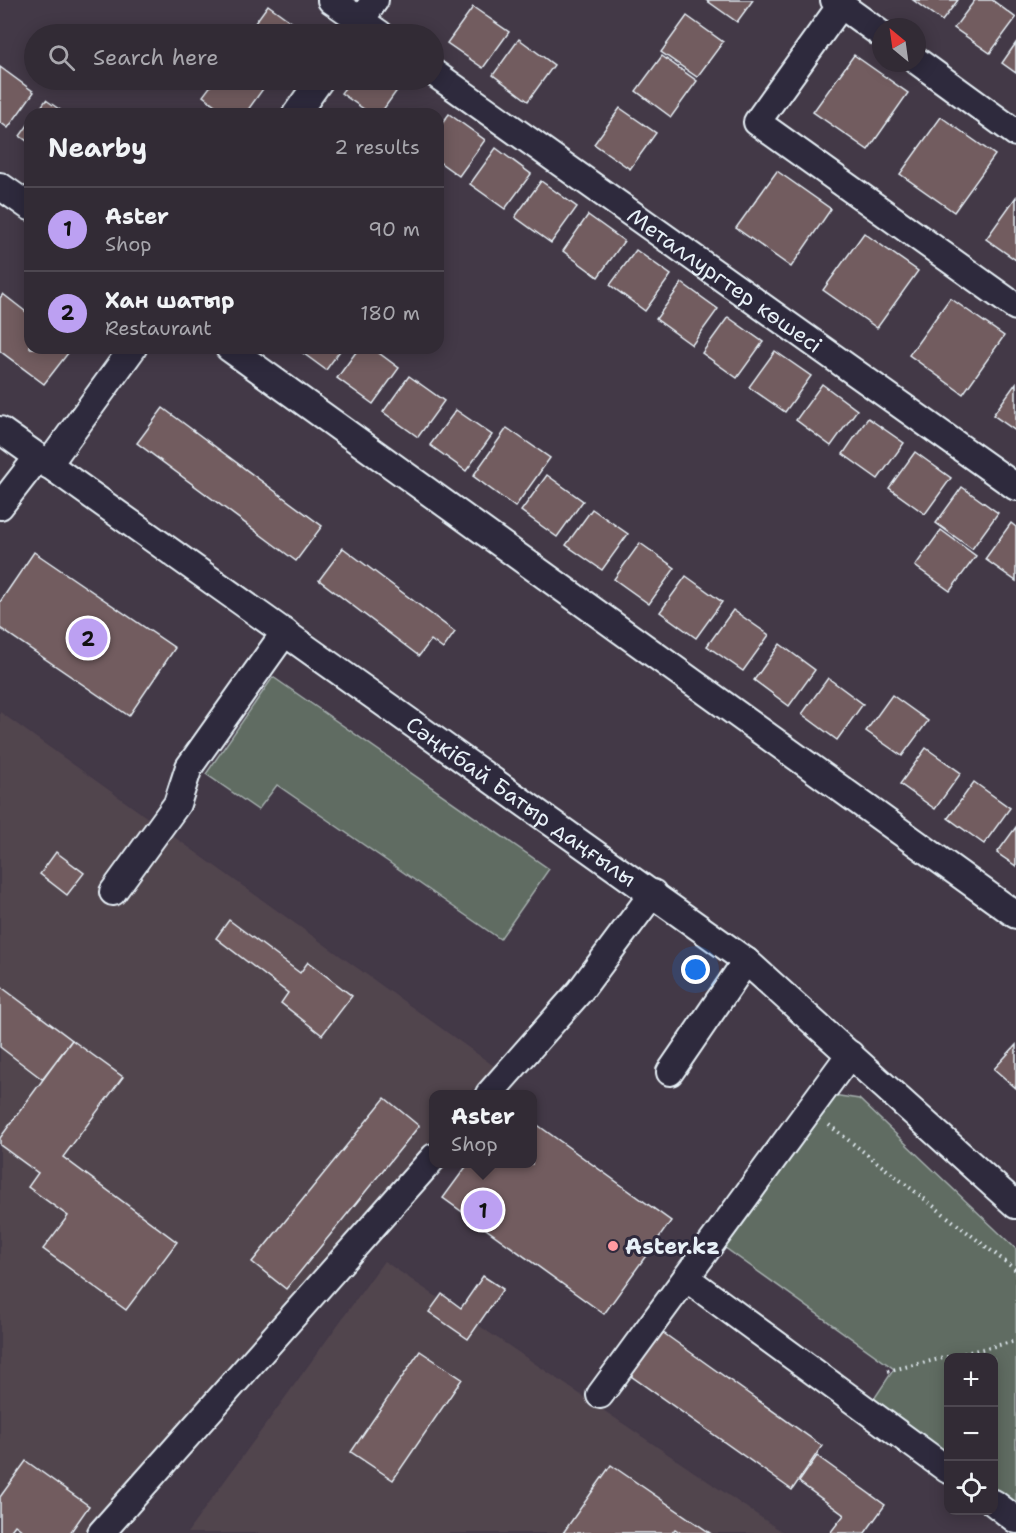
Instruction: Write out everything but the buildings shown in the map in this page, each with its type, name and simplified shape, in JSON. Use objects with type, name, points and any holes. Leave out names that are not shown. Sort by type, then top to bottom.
[{"type":"street","points":[[332,0],[358,24]]},
{"type":"street","points":[[366,24],[375,0]]},
{"type":"street","points":[[872,28],[838,3],[757,122],[1016,308]]},
{"type":"street","points":[[926,68],[1016,133]]},
{"type":"street","name":"Металлургтер көшесі","points":[[444,80],[1016,487]]},
{"type":"street","points":[[300,108],[313,90]]},
{"type":"street","points":[[0,186],[24,203]]},
{"type":"street","points":[[0,506],[43,461],[128,354]]},
{"type":"street","points":[[237,354],[1016,915]]},
{"type":"street","name":"Сәңкібай Батыр даңғылы","points":[[0,430],[653,893],[746,962],[1016,1205]]},
{"type":"street","points":[[113,892],[177,804],[189,767],[285,632]]},
{"type":"street","points":[[493,1090],[580,991],[653,893]]},
{"type":"street","points":[[670,1072],[746,962]]},
{"type":"street","points":[[600,1395],[850,1054]]},
{"type":"street","points":[[101,1533],[429,1163]]},
{"type":"street","points":[[686,1278],[944,1467]]},
{"type":"street","points":[[998,1507],[1016,1520]]},
{"type":"path","points":[[809,1110],[1016,1270]]},
{"type":"path","points":[[888,1371],[1016,1341]]},
{"type":"shaded area","points":[[273,677],[549,869],[500,939],[277,785],[258,810],[206,774]]},
{"type":"shaded area","points":[[0,712],[494,1066],[473,1090],[429,1090],[429,1142],[200,1414],[114,1533],[0,1533]]},
{"type":"shaded area","points":[[833,1095],[859,1099],[1016,1249],[1016,1507],[998,1494],[998,1353],[944,1353],[944,1455],[872,1402],[894,1369],[724,1247]]},
{"type":"shaded area","points":[[384,1261],[784,1533],[187,1533]]},
{"type":"place","name":"Хан шатыр","points":[[88,638]]},
{"type":"place","name":"Aster","points":[[483,1210]]},
{"type":"place","name":"Aster.kz","points":[[613,1246]]}]
